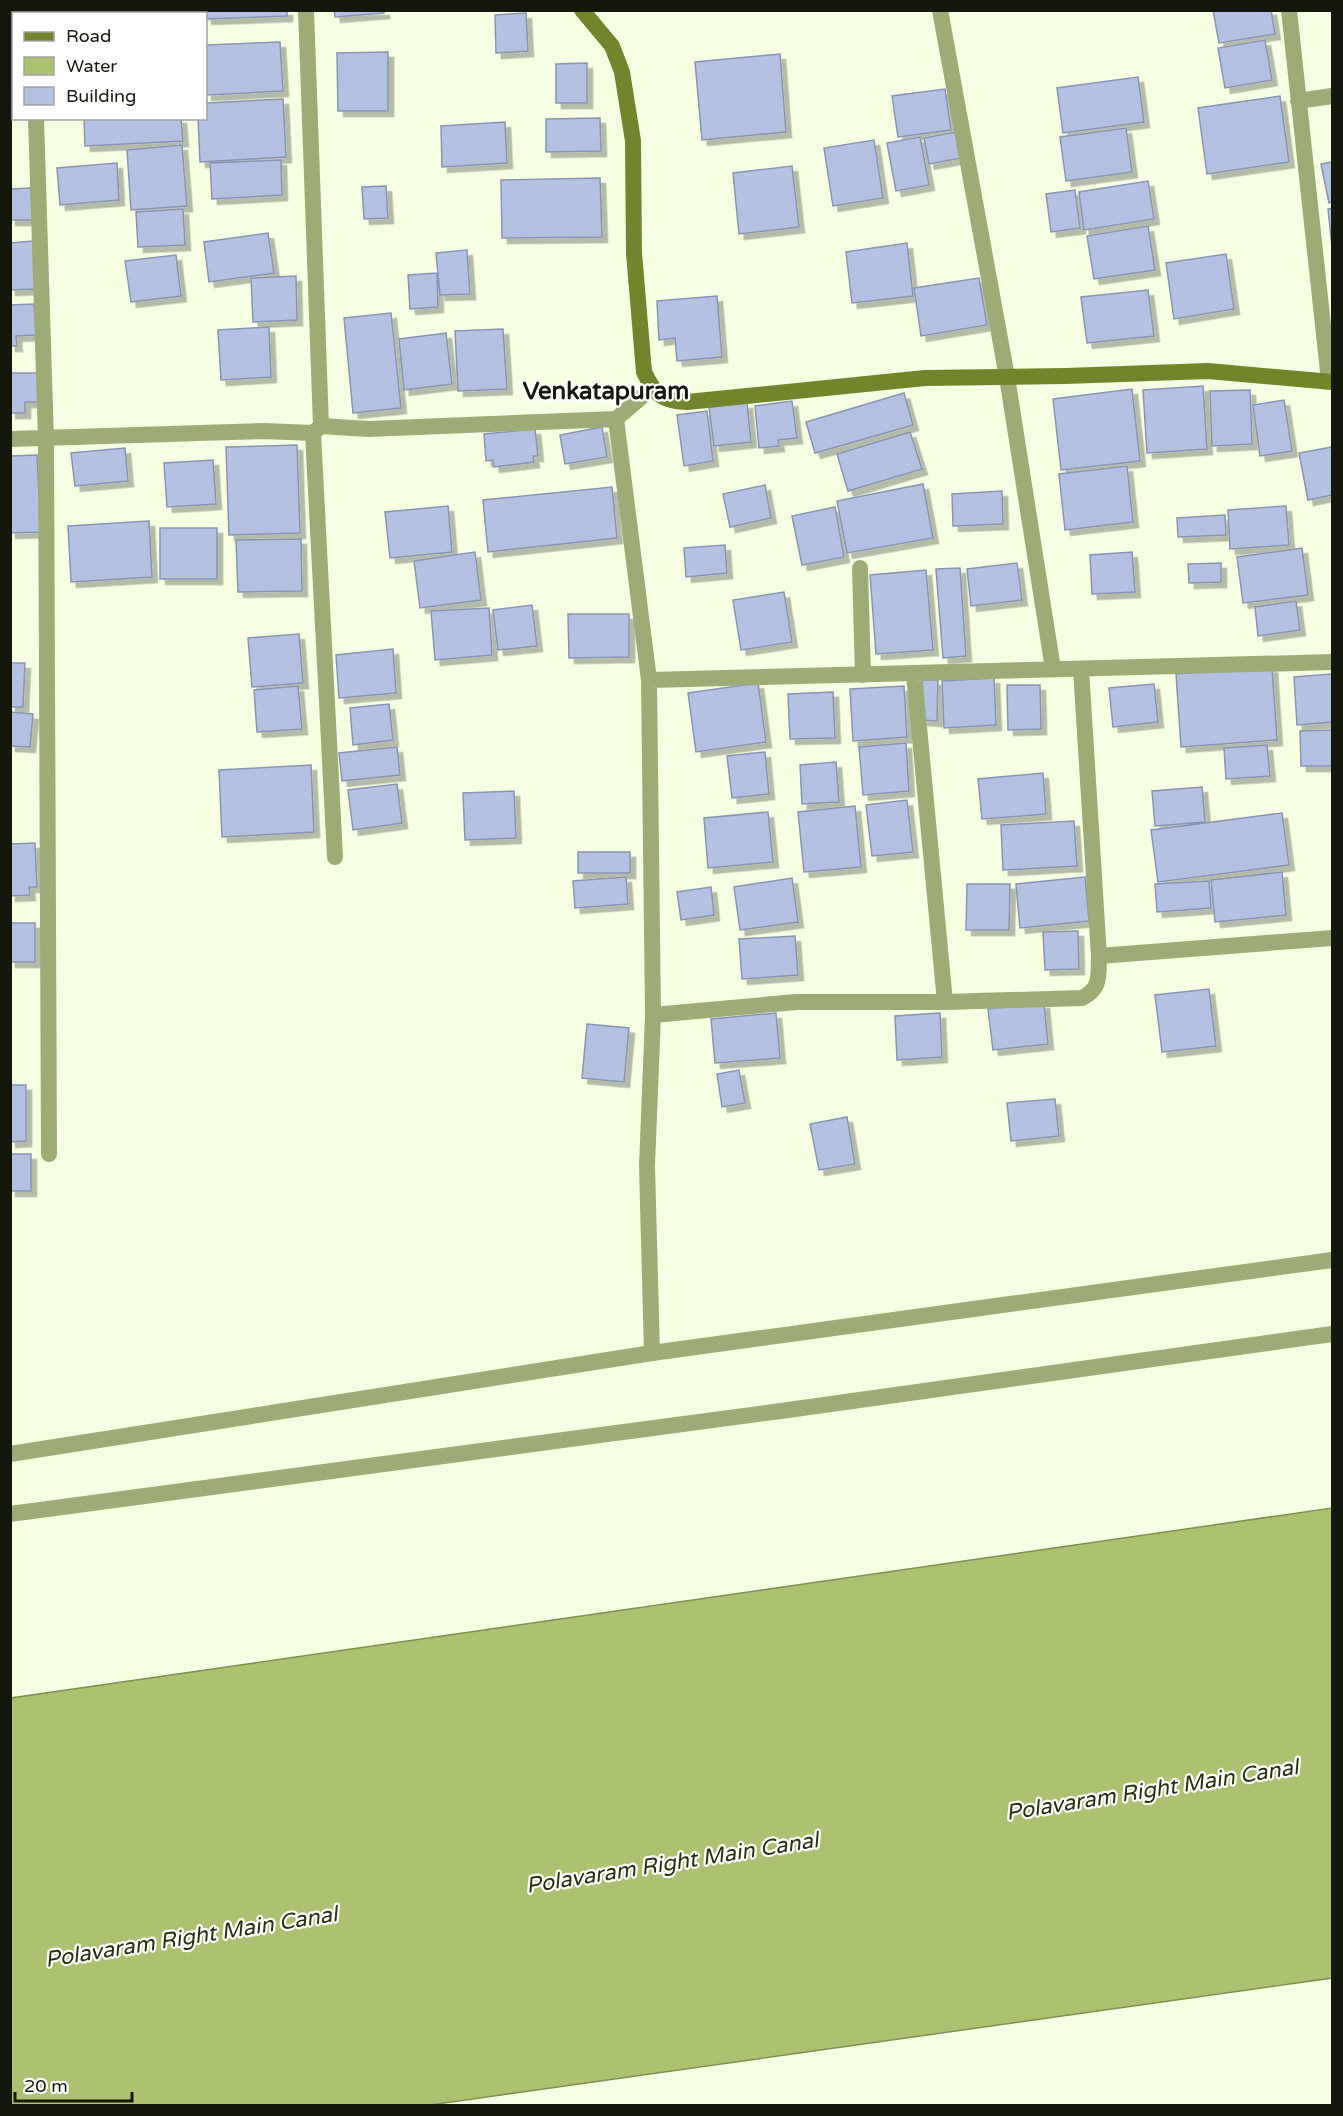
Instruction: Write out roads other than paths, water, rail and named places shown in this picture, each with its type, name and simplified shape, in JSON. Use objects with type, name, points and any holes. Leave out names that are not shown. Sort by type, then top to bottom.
[{"type":"main road","points":[[582,10],[612,46],[622,72],[633,141],[634,253],[644,372],[652,388],[668,401],[687,402],[925,378],[1208,370],[1331,382]]},
{"type":"street","points":[[306,10],[317,430],[335,857]]},
{"type":"street","points":[[940,10],[1007,377],[1053,669]]},
{"type":"street","points":[[1289,10],[1331,382]]},
{"type":"street","points":[[1298,101],[1332,96]]},
{"type":"street","points":[[36,120],[46,440],[49,1154]]},
{"type":"street","points":[[10,439],[46,440],[126,435],[368,429],[616,419],[652,388]]},
{"type":"street","points":[[616,419],[649,680],[653,1015],[647,1166],[652,1353]]},
{"type":"street","points":[[860,568],[863,675]]},
{"type":"street","points":[[649,680],[1332,662]]},
{"type":"street","points":[[653,1015],[795,1002],[945,1002],[1082,998],[1091,993],[1097,986],[1099,956],[1081,669]]},
{"type":"street","points":[[914,674],[945,1002]]},
{"type":"street","points":[[1099,956],[1332,938]]},
{"type":"street","points":[[10,1454],[652,1353],[1332,1260]]},
{"type":"street","points":[[10,1514],[776,1412],[1332,1334]]},
{"type":"water","name":"Polavaram Right Main Canal","points":[[1332,1508],[1332,1978],[430,2105],[11,2105],[11,1698]]},
{"type":"district","name":"Venkatapuram","points":[[606,391]]}]
